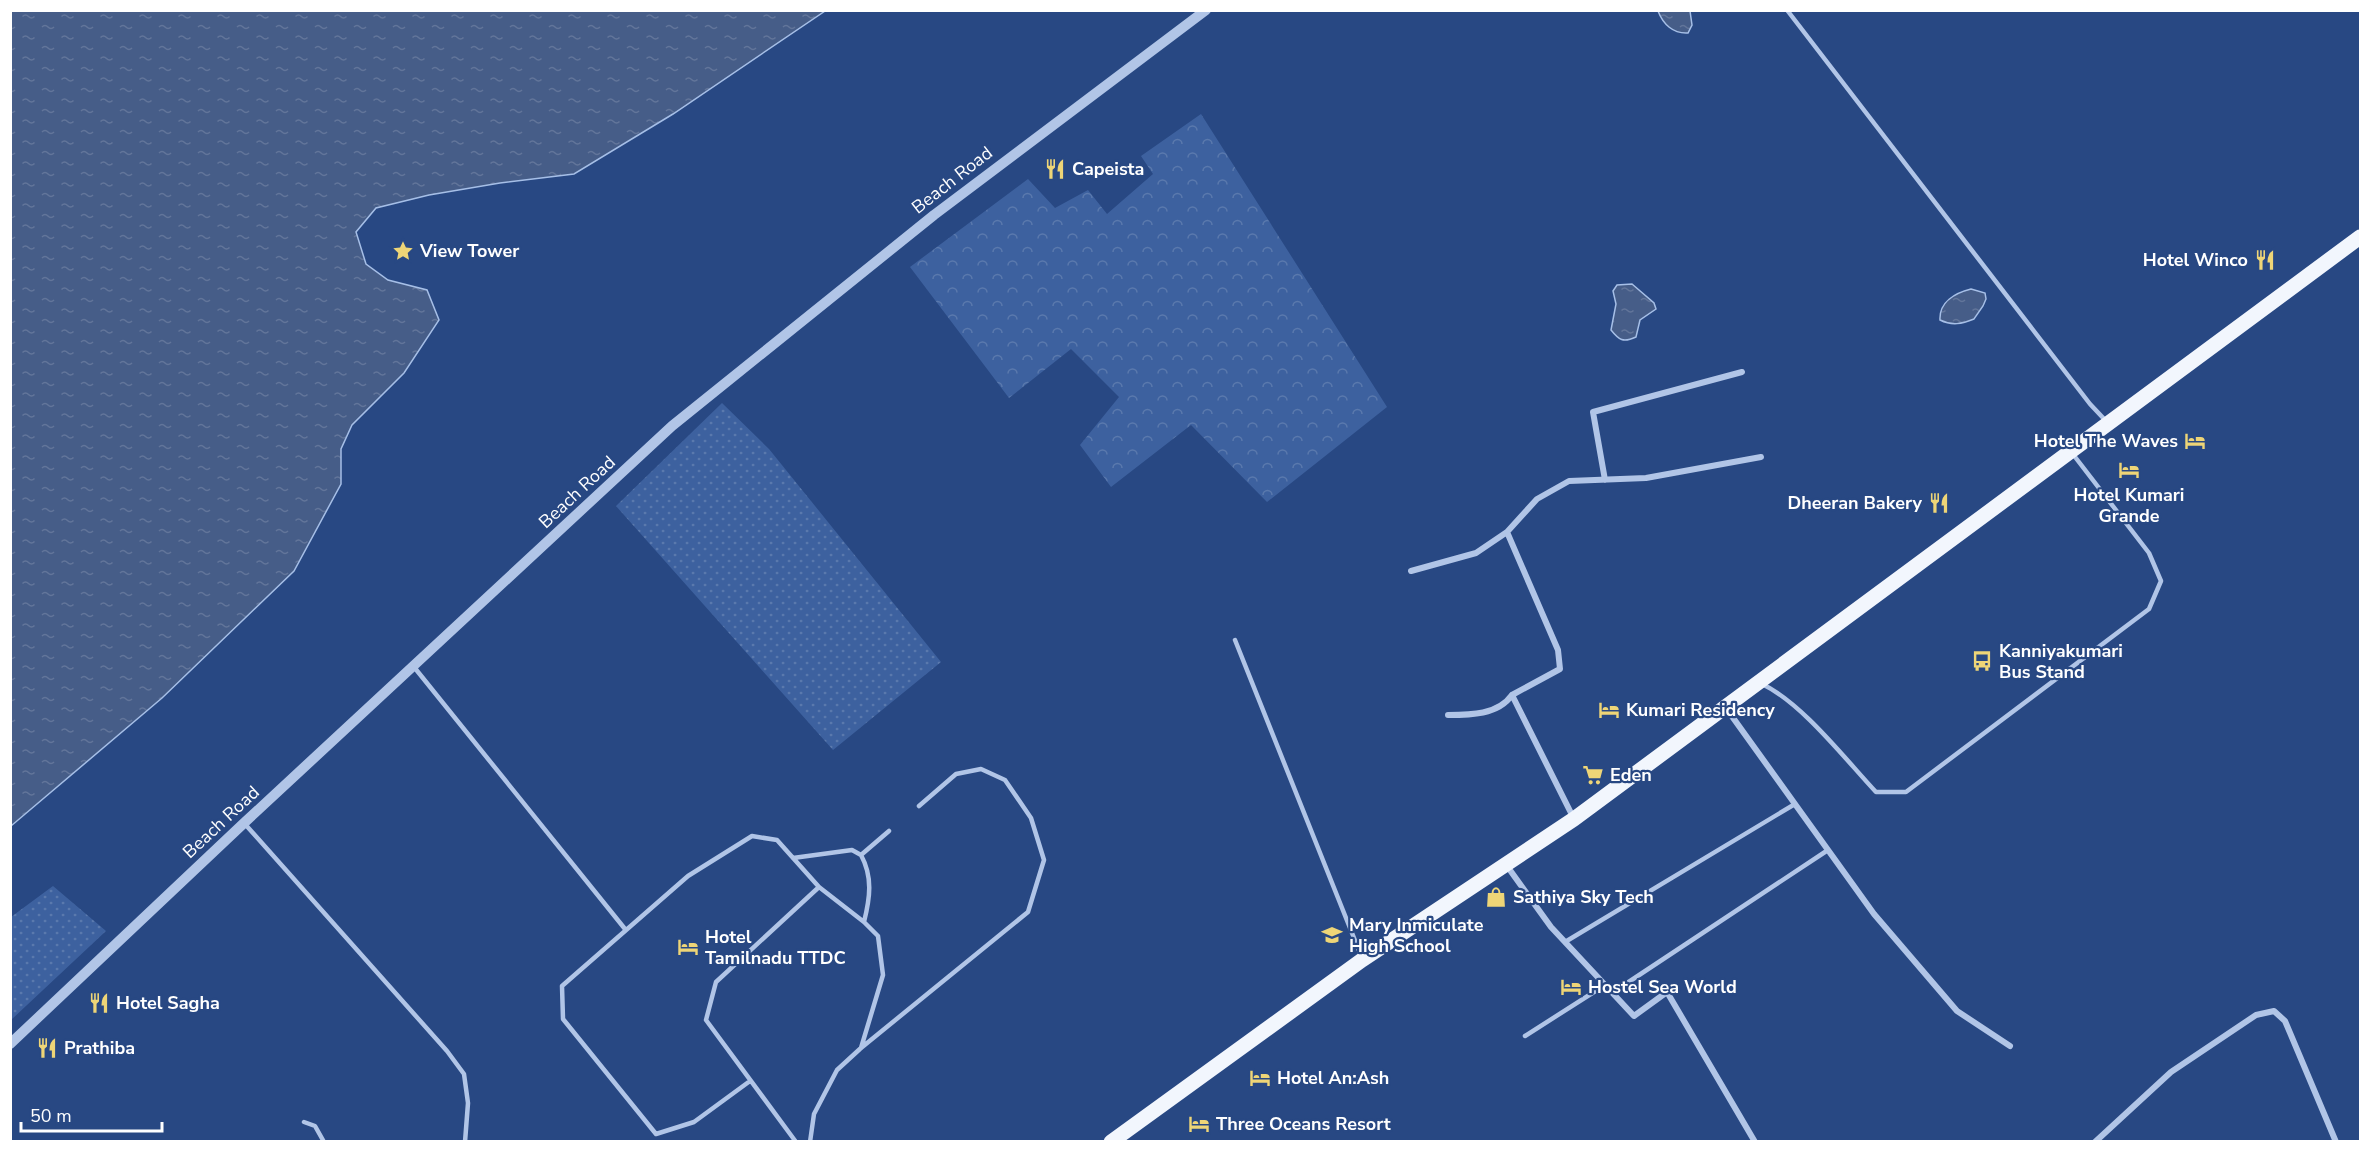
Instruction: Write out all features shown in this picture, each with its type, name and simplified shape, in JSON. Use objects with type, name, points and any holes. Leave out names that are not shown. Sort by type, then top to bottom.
[{"type":"main road","points":[[1112,1142],[1362,960],[1574,819],[2361,237]]},
{"type":"street","name":"Beach Road","points":[[10,1044],[244,822],[672,426],[934,215],[1206,10]]},
{"type":"street","points":[[1605,480],[1593,412],[1742,372]]},
{"type":"street","points":[[1411,571],[1476,553],[1507,532],[1537,499],[1569,481],[1646,478],[1761,458]]},
{"type":"street","points":[[1448,715],[1478,715],[1507,702],[1512,695],[1560,669],[1558,650],[1507,532]]},
{"type":"street","points":[[1512,695],[1574,819]]},
{"type":"street","points":[[1726,708],[1874,914],[1957,1011],[2010,1046]]},
{"type":"street","points":[[1506,865],[1551,927],[1634,1016],[1667,992],[1755,1142]]},
{"type":"street","points":[[2096,1142],[2171,1072],[2256,1015],[2274,1011],[2285,1021],[2336,1142]]},
{"type":"lane","points":[[1787,10],[2090,404],[2108,423]]},
{"type":"lane","points":[[1758,682],[1775,690],[1811,722],[1876,792],[1906,792],[2149,609],[2161,581],[2149,554],[2070,451]]},
{"type":"lane","points":[[1235,640],[1362,960]]},
{"type":"lane","points":[[414,667],[625,929]]},
{"type":"lane","points":[[810,1142],[814,1114],[837,1071],[861,1048],[1028,912],[1044,860],[1031,818],[1005,780],[981,768],[956,774],[919,806]]},
{"type":"lane","points":[[1565,942],[1795,804]]},
{"type":"lane","points":[[244,822],[447,1051],[464,1074],[468,1103],[465,1142]]},
{"type":"lane","points":[[861,855],[890,831]]},
{"type":"lane","points":[[750,1081],[694,1122],[656,1134],[563,1018],[562,986],[688,876],[752,836],[777,840],[819,887],[864,922],[878,936],[883,975],[861,1048]]},
{"type":"lane","points":[[793,858],[852,850],[861,855],[866,865],[871,894],[864,922]]},
{"type":"lane","points":[[1612,993],[1828,850]]},
{"type":"lane","points":[[796,1142],[706,1020],[716,982],[819,887]]},
{"type":"lane","points":[[1525,1036],[1605,985]]},
{"type":"lane","points":[[304,1122],[315,1126],[324,1142]]},
{"type":"green space","points":[[1201,114],[1387,407],[1267,502],[1191,425],[1111,487],[1080,445],[1119,397],[1071,349],[1009,398],[910,267],[1028,179],[1055,208],[1088,190],[1107,214],[1153,174],[1141,156]]},
{"type":"green space","points":[[722,403],[769,449],[941,662],[833,750],[616,506]]},
{"type":"green space","points":[[53,886],[106,931],[11,1020],[11,917]]},
{"type":"water","points":[[11,10],[825,11],[673,114],[574,174],[429,195],[376,208],[356,232],[366,264],[388,280],[427,290],[439,320],[404,373],[352,425],[341,449],[341,484],[294,571],[162,698],[11,826]]},
{"type":"water","points":[[1658,11],[1690,11],[1692,25],[1688,33],[1678,32],[1669,27]]},
{"type":"water","points":[[1632,284],[1654,303],[1656,309],[1640,320],[1636,337],[1624,340],[1611,330],[1616,304],[1613,291],[1617,285]]},
{"type":"water","points":[[1971,289],[1985,293],[1986,299],[1974,319],[1957,324],[1940,320],[1942,308],[1949,299]]},
{"type":"place","name":"Capeista","points":[[1055,169]]},
{"type":"place","name":"View Tower","points":[[403,251]]},
{"type":"place","name":"Hotel Winco","points":[[2265,260]]},
{"type":"place","name":"Hotel The Waves","points":[[2195,441]]},
{"type":"place","name":"Hotel Kumari Grande","points":[[2129,470]]},
{"type":"place","name":"Dheeran Bakery","points":[[1939,503]]},
{"type":"place","name":"Kanniyakumari Bus Stand","points":[[1982,661]]},
{"type":"place","name":"Kumari Residency","points":[[1609,710]]},
{"type":"place","name":"Eden","points":[[1593,775]]},
{"type":"place","name":"Sathiya Sky Tech","points":[[1496,897]]},
{"type":"place","name":"Mary Inmiculate High School","points":[[1332,935]]},
{"type":"place","name":"Hotel Tamilnadu TTDC","points":[[688,947]]},
{"type":"place","name":"Hostel Sea World","points":[[1571,987]]},
{"type":"place","name":"Hotel Sagha","points":[[99,1003]]},
{"type":"place","name":"Prathiba","points":[[47,1048]]},
{"type":"place","name":"Hotel An:Ash","points":[[1260,1078]]},
{"type":"place","name":"Three Oceans Resort","points":[[1199,1124]]}]
